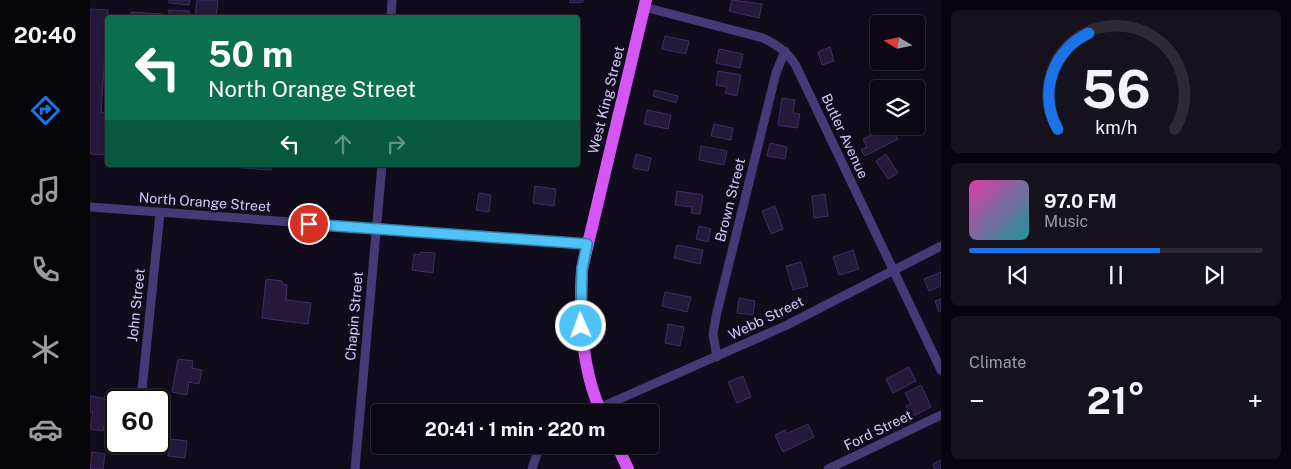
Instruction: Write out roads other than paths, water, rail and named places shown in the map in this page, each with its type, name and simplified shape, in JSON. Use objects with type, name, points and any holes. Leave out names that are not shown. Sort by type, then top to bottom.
[{"type":"main road","name":"West King Street","points":[[595,404],[587,367],[581,326],[582,269],[645,4]]},
{"type":"main road","points":[[620,454],[628,469]]},
{"type":"street","points":[[391,15],[392,0]]},
{"type":"street","name":"Butler Avenue","points":[[645,4],[763,38],[784,51],[795,64],[941,370]]},
{"type":"street","name":"Brown Street","points":[[717,358],[713,334],[717,312],[784,51]]},
{"type":"street","name":"Chapin Street","points":[[355,469],[382,167]]},
{"type":"street","name":"North Orange Street","points":[[90,207],[587,244]]},
{"type":"street","name":"John Street","points":[[142,389],[160,213]]},
{"type":"street","name":"Webb Street","points":[[613,404],[784,326],[941,246]]},
{"type":"street","name":"Ford Street","points":[[828,469],[941,415]]},
{"type":"street","points":[[532,469],[537,454]]}]
